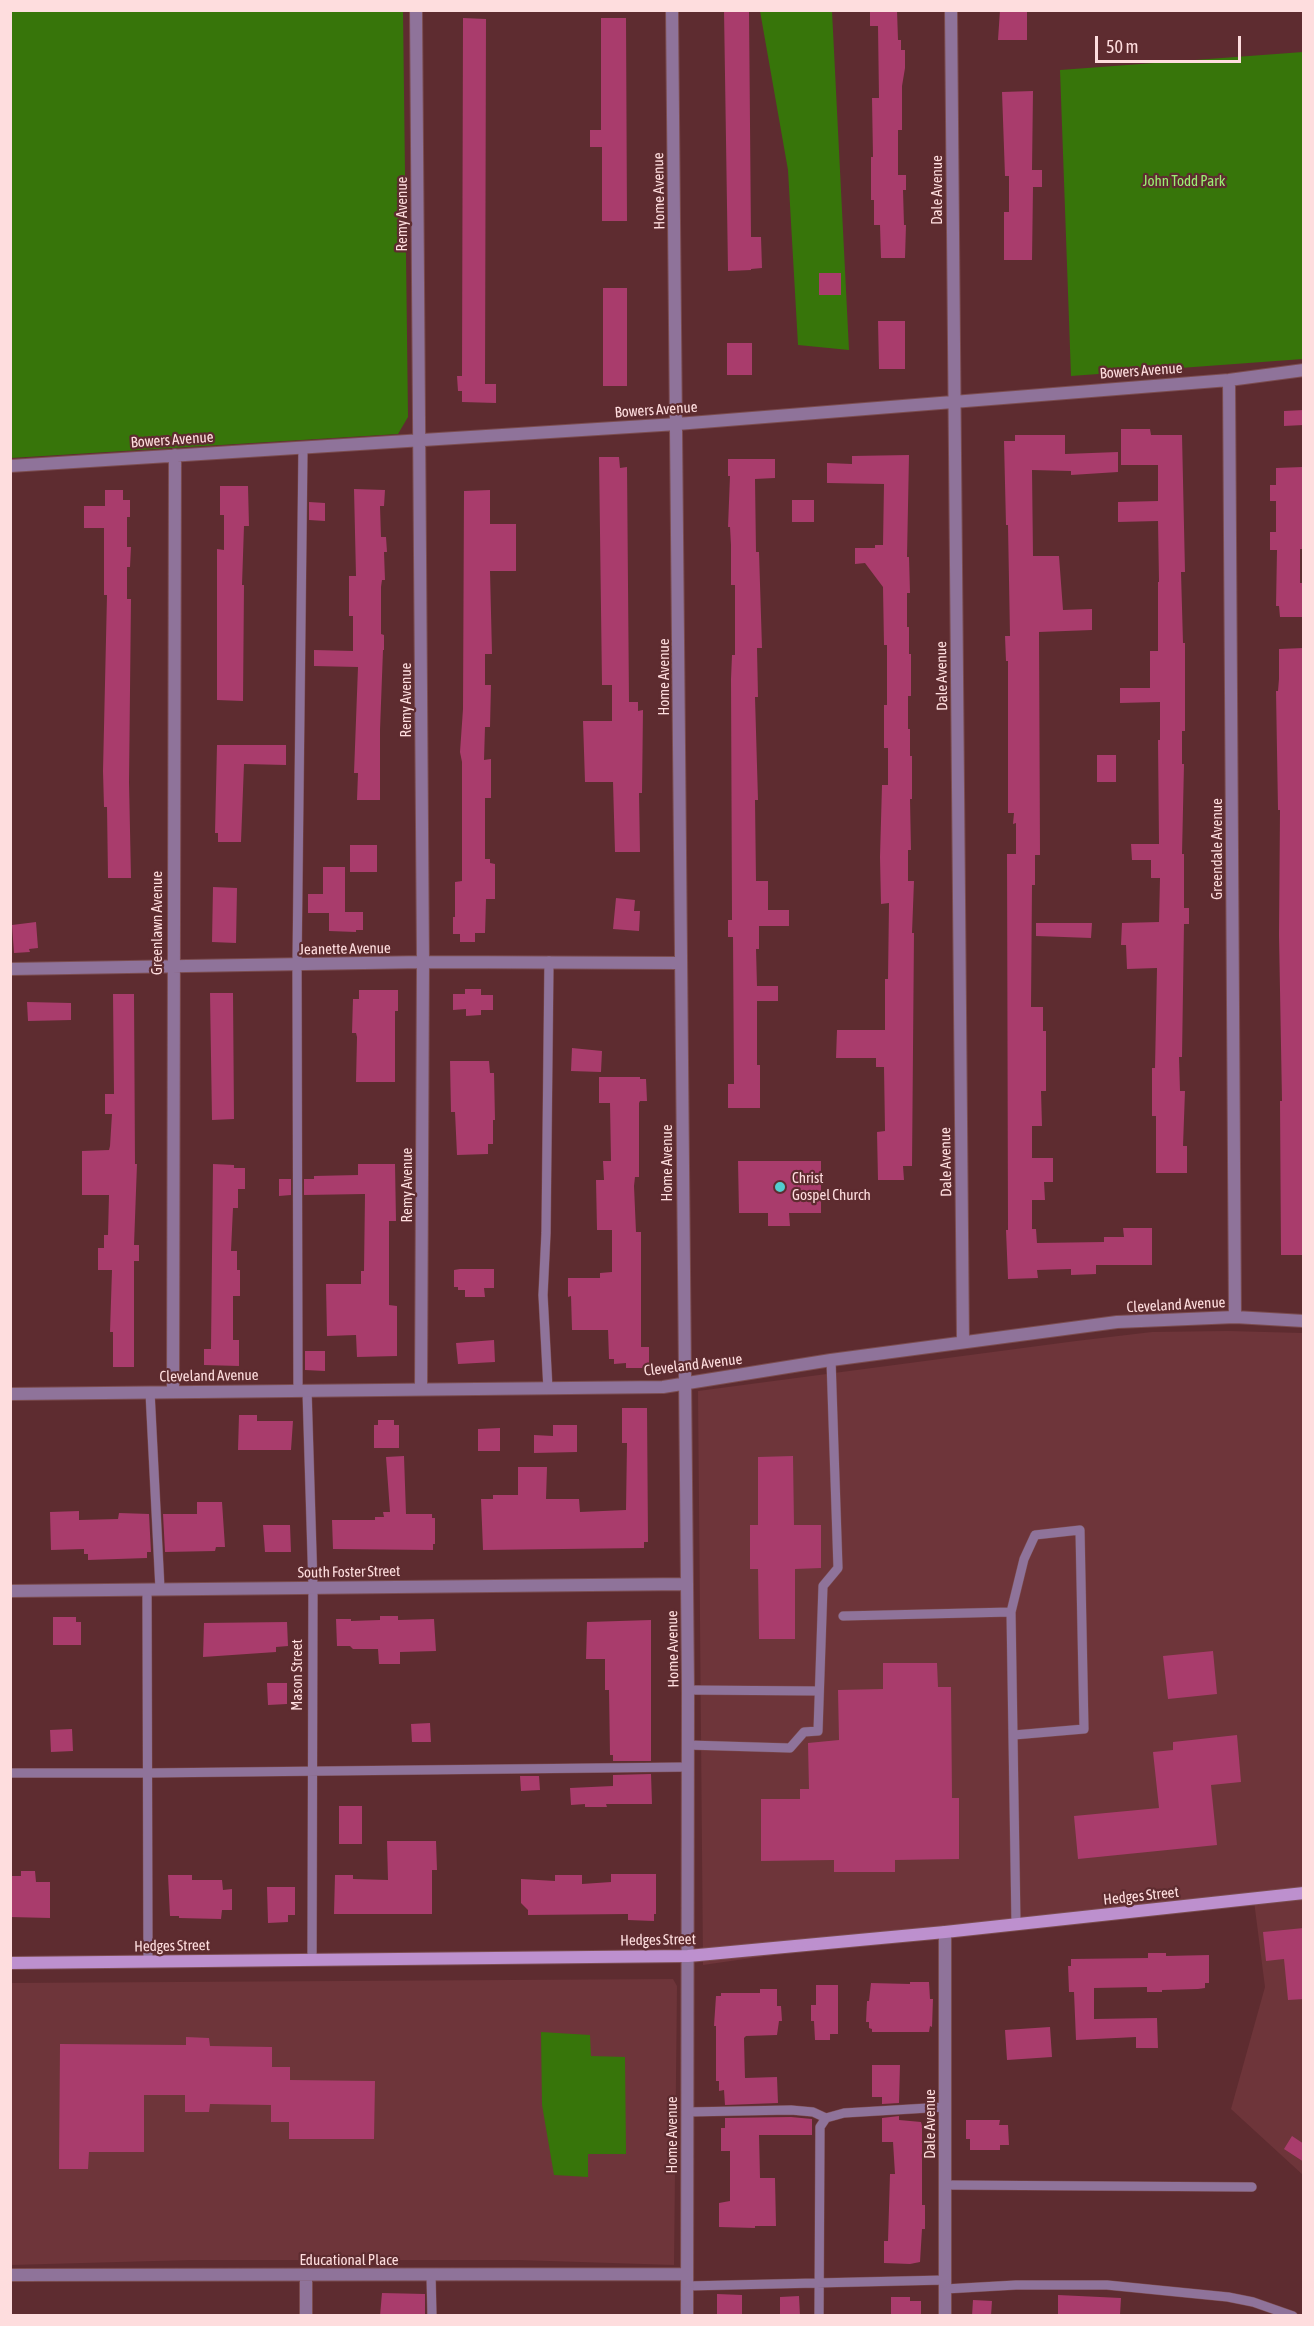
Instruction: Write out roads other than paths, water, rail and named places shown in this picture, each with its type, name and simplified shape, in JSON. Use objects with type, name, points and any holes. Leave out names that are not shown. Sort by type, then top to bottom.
[{"type":"street","name":"Remy Avenue","points":[[416,10],[423,962],[422,1389]]},
{"type":"street","name":"Home Avenue","points":[[672,10],[688,1690],[687,2316]]},
{"type":"street","name":"Dale Avenue","points":[[951,10],[963,1342]]},
{"type":"street","name":"Bowers Avenue","points":[[10,466],[677,424],[1229,380],[1304,370]]},
{"type":"street","name":"Greendale Avenue","points":[[1229,380],[1235,1317]]},
{"type":"street","name":"Greenlawn Avenue","points":[[173,1392],[172,968],[175,455]]},
{"type":"street","name":"Jeanette Avenue","points":[[10,969],[423,962],[681,963]]},
{"type":"street","name":"Cleveland Avenue","points":[[10,1394],[663,1387],[831,1360],[1117,1323],[1235,1317],[1304,1322]]},
{"type":"street","name":"South Foster Street","points":[[10,1591],[687,1584]]},
{"type":"street","name":"Hedges Street","points":[[10,1963],[687,1956],[945,1932],[1304,1893]]},
{"type":"street","name":"Dale Avenue","points":[[945,1932],[945,2316]]},
{"type":"street","name":"Educational Place","points":[[10,2275],[431,2275],[687,2280]]},
{"type":"street","points":[[306,2276],[306,2316]]},
{"type":"lane","name":"Mason Street","points":[[303,447],[297,965],[303,1390],[312,1587],[312,1960]]},
{"type":"lane","points":[[548,1389],[543,1295],[546,1233],[549,961]]},
{"type":"lane","points":[[688,1745],[790,1748],[804,1732],[818,1731],[823,1586],[838,1568],[831,1360]]},
{"type":"lane","points":[[148,1961],[148,1773],[154,1589],[150,1392]]},
{"type":"lane","points":[[1014,1735],[1084,1729],[1080,1530],[1035,1535],[1024,1559],[1011,1612],[1016,1924]]},
{"type":"lane","points":[[843,1616],[1011,1612]]},
{"type":"lane","points":[[688,1690],[819,1691]]},
{"type":"lane","points":[[10,1773],[688,1767]]},
{"type":"lane","points":[[687,2112],[791,2110],[813,2112],[826,2118],[844,2113],[945,2107]]},
{"type":"lane","points":[[819,2316],[820,2127],[826,2118]]},
{"type":"lane","points":[[946,2185],[1252,2187]]},
{"type":"lane","points":[[431,2275],[432,2316]]},
{"type":"lane","points":[[687,2280],[1107,2285],[1228,2296],[1254,2302],[1293,2316]]},
{"type":"place","name":"Christ Gospel Church","points":[[780,1187]]},
{"type":"park label","name":"John Todd Park","points":[[1184,181]]}]
